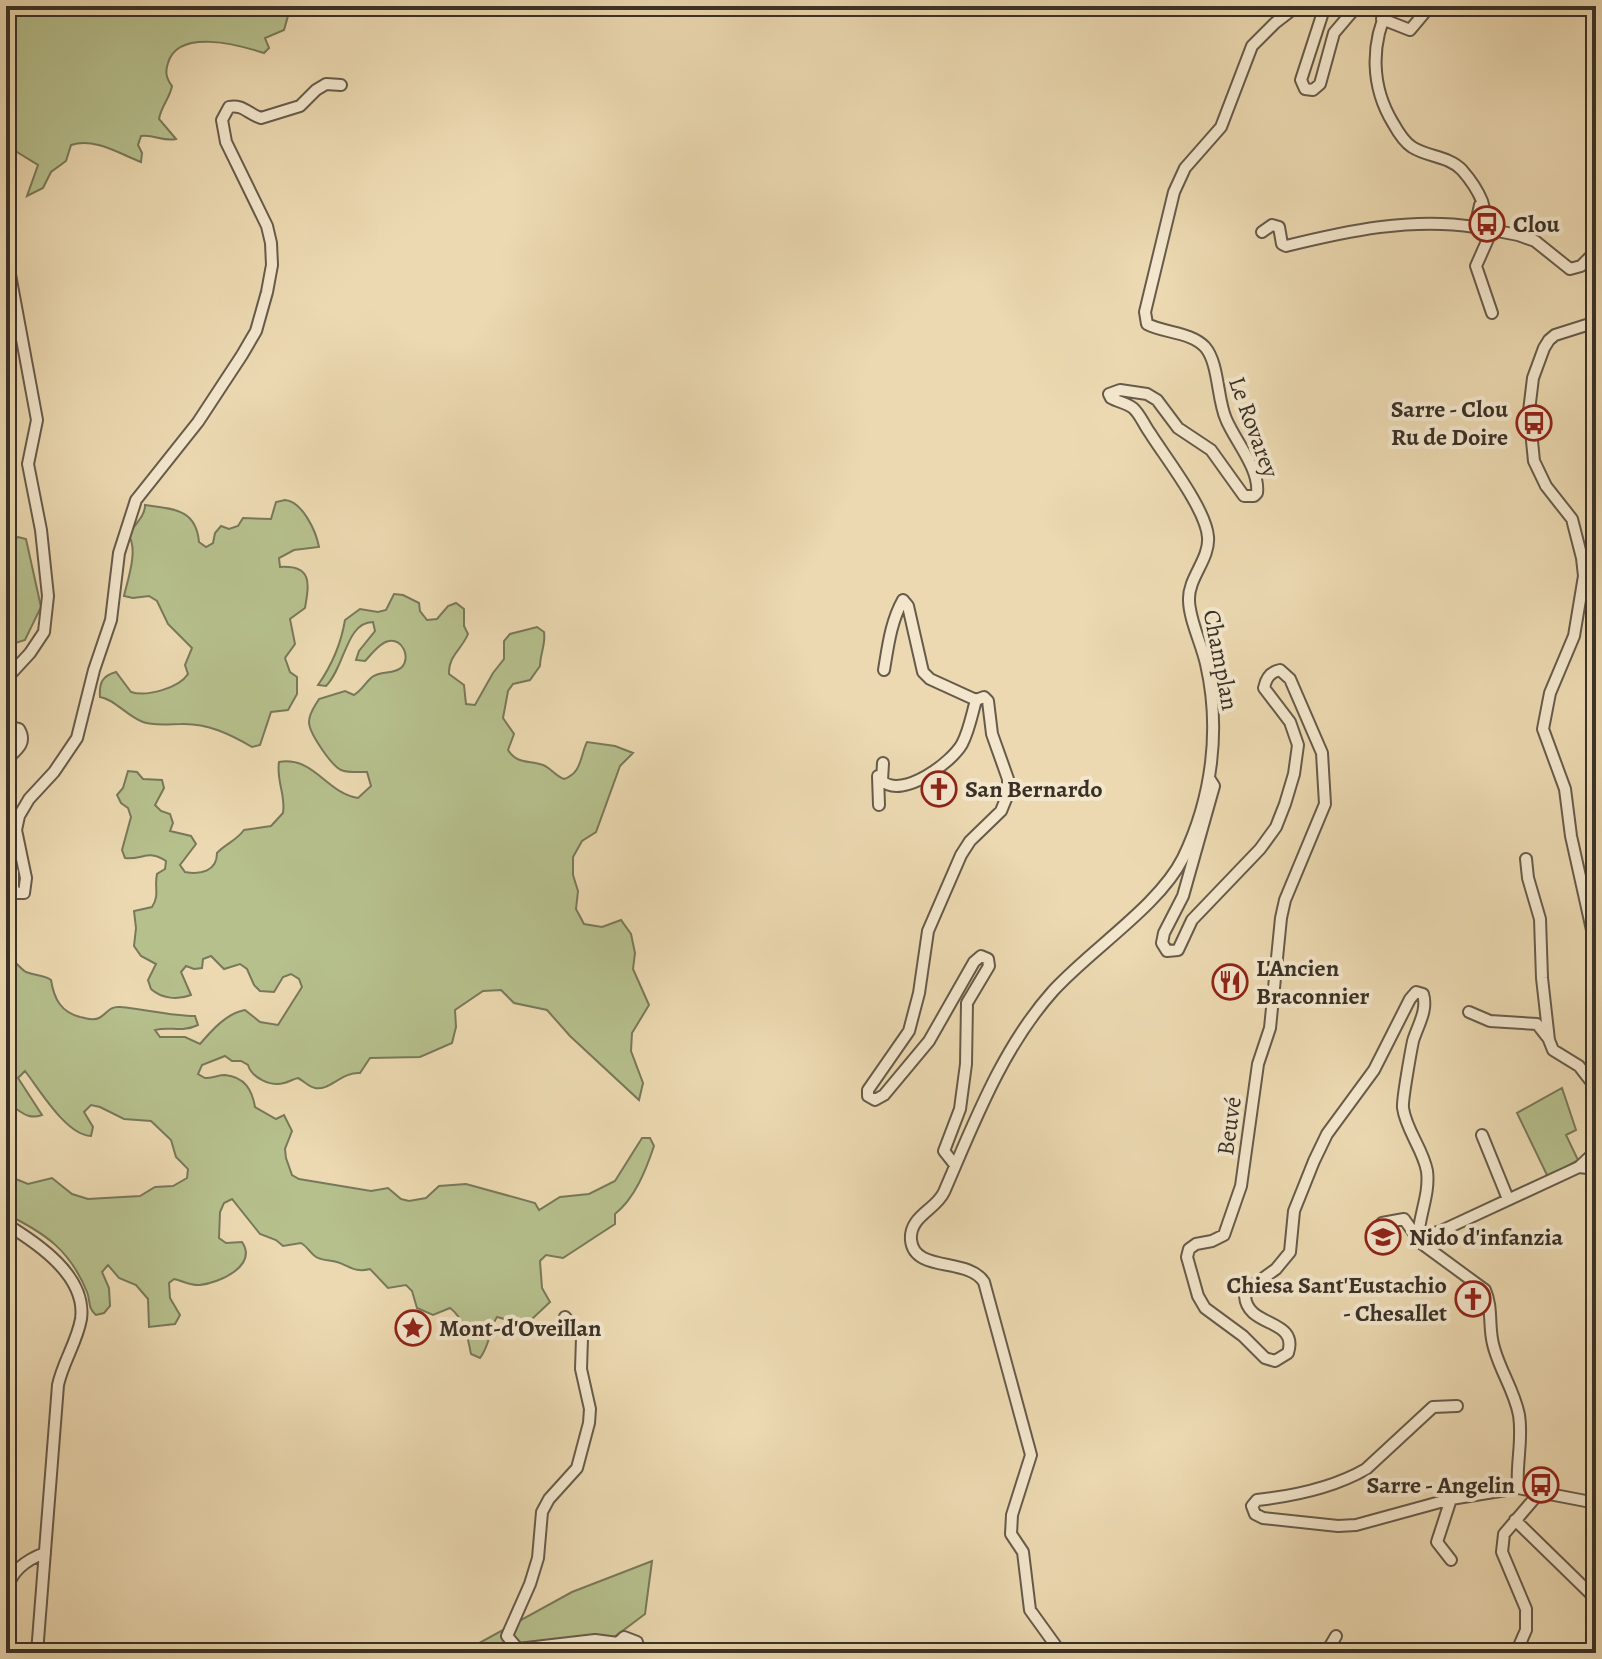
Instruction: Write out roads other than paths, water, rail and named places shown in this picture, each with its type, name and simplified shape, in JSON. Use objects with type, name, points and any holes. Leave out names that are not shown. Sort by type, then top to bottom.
[{"type":"street","name":"Le Rovarey","points":[[1196,507],[1177,472],[1135,410],[1111,398],[1111,391],[1147,394],[1157,400],[1178,428],[1211,450],[1244,496],[1254,496],[1258,489],[1254,475],[1224,416],[1211,357],[1203,345],[1191,338],[1147,324],[1145,312],[1174,192],[1185,168],[1221,127],[1252,46],[1297,6]]},
{"type":"street","points":[[1325,6],[1301,80],[1305,89],[1313,90],[1320,84],[1334,33],[1357,6]]},
{"type":"street","points":[[1389,6],[1375,45],[1377,88],[1384,108],[1408,145],[1424,154],[1456,164],[1464,172],[1481,199],[1487,224],[1492,230],[1535,241],[1570,269],[1581,266],[1596,251]]},
{"type":"street","points":[[1382,19],[1410,30],[1426,11]]},
{"type":"street","points":[[6,856],[13,872],[13,889],[24,893],[26,878],[16,830],[19,816],[77,738],[94,670],[111,620],[119,553],[136,500],[198,422],[256,331],[272,265],[271,243],[267,226],[226,142],[222,120],[224,114],[234,106],[240,106],[261,118],[290,111],[326,84],[341,85]]},
{"type":"street","points":[[1262,232],[1272,225],[1279,227],[1282,244],[1286,246],[1375,226],[1453,224],[1475,227],[1481,199]]},
{"type":"street","points":[[1492,230],[1476,266],[1492,313]]},
{"type":"street","points":[[6,253],[37,420],[28,464],[41,530],[48,596],[44,632],[6,679]]},
{"type":"street","points":[[1596,322],[1555,335],[1549,340],[1533,378],[1529,411],[1534,461],[1546,486],[1572,519],[1582,558],[1584,576],[1574,636],[1550,693],[1543,729],[1565,789],[1571,836],[1596,948]]},
{"type":"street","name":"Champlan","points":[[1196,507],[1208,534],[1207,549],[1188,598],[1207,667],[1213,706],[1214,740],[1209,778]]},
{"type":"street","points":[[884,670],[889,638],[903,600],[908,606],[923,672],[930,679],[976,700],[984,697],[988,701],[992,734],[1008,779],[1008,794],[1001,811],[970,841],[961,855],[928,931],[919,993],[909,1031],[868,1090],[868,1096],[875,1100],[884,1095],[929,1041],[974,962],[981,956],[988,959],[989,966],[967,1003],[966,1064],[960,1109],[944,1151],[955,1165]]},
{"type":"street","name":"Beuvé","points":[[1209,778],[1214,786],[1183,896],[1164,933],[1162,943],[1167,951],[1178,950],[1192,920],[1260,849],[1280,815],[1294,774],[1298,745],[1290,722],[1264,688],[1266,679],[1274,671],[1280,670],[1290,679],[1322,753],[1325,804],[1285,900],[1281,918],[1270,1028],[1258,1064],[1241,1186],[1224,1235],[1196,1244],[1189,1249],[1187,1257],[1201,1302],[1265,1358],[1275,1361],[1288,1353],[1291,1343],[1285,1330],[1254,1315],[1247,1309],[1245,1296],[1290,1252],[1297,1200],[1327,1134],[1362,1088],[1410,999],[1419,992],[1426,1002],[1412,1048],[1403,1108],[1422,1152],[1427,1174],[1426,1200],[1418,1238]]},
{"type":"street","points":[[879,805],[876,779],[883,763],[882,781],[885,784],[916,783],[952,757],[964,742],[976,700]]},
{"type":"street","points":[[6,734],[19,729],[23,739],[6,760]]},
{"type":"street","points":[[1061,1653],[1030,1610],[1023,1552],[1011,1534],[1012,1515],[1031,1455],[984,1282],[978,1273],[966,1268],[930,1262],[916,1252],[911,1240],[915,1222],[942,1196],[987,1092],[1038,1009],[1095,949],[1167,885],[1183,857],[1209,778]]},
{"type":"street","points":[[1526,859],[1540,919],[1549,1040]]},
{"type":"street","points":[[1469,1012],[1490,1021],[1537,1024],[1553,1050],[1579,1066],[1596,1088]]},
{"type":"street","points":[[1482,1135],[1508,1199]]},
{"type":"street","points":[[1418,1238],[1441,1231],[1579,1167],[1596,1151]]},
{"type":"street","points":[[1579,1167],[1596,1169]]},
{"type":"street","points":[[1382,1223],[1404,1219],[1421,1243],[1485,1290],[1490,1301],[1492,1341],[1514,1394],[1519,1417],[1521,1446],[1516,1467],[1518,1488]]},
{"type":"street","points":[[6,1224],[30,1238],[53,1258],[72,1281],[81,1317],[58,1385],[37,1653]]},
{"type":"street","points":[[565,1317],[582,1338],[581,1369],[590,1409],[589,1423],[577,1468],[542,1512],[538,1558],[507,1636],[518,1649],[595,1640],[618,1648],[624,1637],[637,1642],[640,1653]]},
{"type":"street","points":[[1457,1406],[1433,1407],[1366,1469],[1353,1477],[1291,1497],[1257,1500],[1252,1506],[1255,1514],[1263,1518],[1356,1525],[1451,1499],[1518,1488],[1596,1503]]},
{"type":"street","points":[[1516,1653],[1526,1630],[1526,1609],[1502,1552],[1504,1534],[1540,1492]]},
{"type":"street","points":[[1451,1499],[1437,1542],[1451,1560]]},
{"type":"street","points":[[1515,1520],[1596,1599]]},
{"type":"street","points":[[6,1620],[10,1609],[7,1590],[11,1577],[30,1558],[45,1553]]},
{"type":"street","points":[[1326,1653],[1336,1636]]},
{"type":"place","name":"Clou","points":[[1487,224]]},
{"type":"place","name":"Sarre - Clou Ru de Doire","points":[[1534,423]]},
{"type":"place","name":"San Bernardo","points":[[939,789]]},
{"type":"place","name":"L'Ancien Braconnier","points":[[1230,982]]},
{"type":"place","name":"Nido d'infanzia","points":[[1383,1237]]},
{"type":"place","name":"Chiesa Sant'Eustachio - Chesallet","points":[[1473,1299]]},
{"type":"place","name":"Mont-d'Oveillan","points":[[413,1328]]},
{"type":"place","name":"Sarre - Angelin","points":[[1541,1485]]}]
